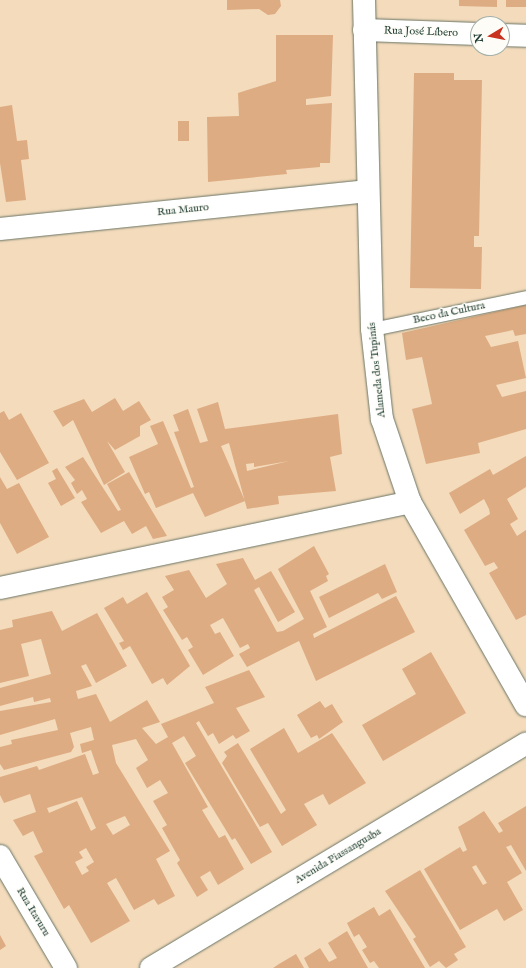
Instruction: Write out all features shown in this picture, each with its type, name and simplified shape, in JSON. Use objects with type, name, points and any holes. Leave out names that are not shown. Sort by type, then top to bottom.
[{"type":"street","name":"Alameda dos Tupinás","points":[[364,0],[367,191],[372,329],[382,419],[410,502],[526,705]]},
{"type":"street","name":"Rua José Líbero","points":[[364,30],[470,34]]},
{"type":"street","points":[[510,35],[526,36]]},
{"type":"street","name":"Rua Mauro","points":[[0,229],[367,191]]},
{"type":"street","points":[[0,588],[410,502]]},
{"type":"street","name":"Avenida Piassanguaba","points":[[151,968],[526,744]]},
{"type":"street","name":"Rua Itavuru","points":[[0,856],[66,968]]},
{"type":"lane","name":"Beco da Cultura","points":[[372,329],[526,297]]},
{"type":"building","points":[[227,0],[280,0],[281,6],[275,14],[268,15],[259,9],[227,10]]},
{"type":"building","points":[[459,0],[497,0],[497,7],[459,6]]},
{"type":"building","points":[[506,0],[526,0],[526,7],[506,7]]},
{"type":"building","points":[[276,35],[333,35],[331,96],[306,99],[306,105],[332,103],[330,163],[320,163],[320,167],[286,170],[287,174],[208,182],[207,117],[239,116],[238,93],[276,81]]},
{"type":"building","points":[[414,73],[454,73],[454,80],[482,80],[479,236],[474,236],[474,247],[482,247],[481,289],[410,288]]},
{"type":"building","points":[[12,105],[17,141],[27,140],[29,159],[21,160],[26,200],[6,202],[0,163],[0,107]]},
{"type":"building","points":[[178,121],[189,121],[189,141],[178,141]]},
{"type":"building","points":[[526,305],[526,334],[515,336],[513,330],[485,336],[491,347],[518,341],[526,378],[496,385],[502,397],[526,391],[526,429],[478,443],[480,453],[426,464],[412,409],[432,404],[422,357],[406,360],[402,333]]},
{"type":"building","points":[[115,398],[123,411],[139,401],[151,420],[140,426],[140,436],[115,450],[107,441],[125,472],[104,485],[73,420],[63,427],[53,411],[84,399],[92,412]]},
{"type":"building","points":[[218,402],[225,429],[338,414],[342,454],[330,457],[336,491],[278,496],[279,504],[247,509],[245,501],[205,517],[193,493],[156,508],[149,492],[145,494],[129,457],[158,444],[150,426],[163,421],[191,488],[194,487],[174,432],[179,431],[173,415],[188,409],[200,443],[208,441],[197,409]],"holes":[[[229,443],[245,500],[221,446]],[[289,461],[247,471],[246,464],[254,463],[254,467]]]},
{"type":"building","points":[[4,411],[9,420],[21,413],[49,463],[17,480],[0,452],[0,413]]},
{"type":"building","points":[[526,456],[526,487],[507,499],[518,519],[510,524],[517,536],[526,530],[526,615],[516,620],[489,573],[498,568],[494,562],[485,566],[464,530],[490,514],[484,499],[460,514],[449,493],[490,469],[493,475]]},
{"type":"building","points":[[83,457],[118,511],[121,510],[107,484],[129,472],[167,536],[153,539],[146,526],[132,534],[124,521],[101,533],[81,502],[87,499],[82,490],[77,494],[71,483],[75,480],[65,467]]},
{"type":"building","points":[[57,468],[75,498],[61,506],[48,483],[56,479],[52,471]]},
{"type":"building","points":[[0,477],[7,489],[19,483],[49,537],[17,554],[0,523]]},
{"type":"building","points":[[314,546],[329,574],[326,576],[328,581],[310,591],[327,627],[313,634],[314,638],[396,596],[415,632],[316,681],[299,641],[247,667],[239,654],[250,648],[248,644],[240,648],[223,618],[210,625],[215,634],[220,632],[234,656],[203,675],[188,650],[193,647],[187,637],[182,640],[163,610],[168,607],[162,597],[174,590],[165,576],[189,570],[206,598],[227,584],[216,564],[243,558],[255,580],[271,571],[295,612],[278,622],[259,587],[254,590],[277,632],[283,631],[304,619],[278,569]]},
{"type":"building","points":[[385,564],[397,592],[382,599],[378,593],[329,618],[319,597]]},
{"type":"building","points":[[147,592],[190,666],[167,685],[163,678],[152,684],[130,646],[123,650],[119,643],[124,641],[104,608],[123,597],[127,604]]},
{"type":"building","points":[[52,611],[62,631],[97,613],[127,666],[96,683],[86,664],[81,666],[92,686],[76,691],[78,699],[96,694],[110,722],[147,700],[160,722],[142,728],[156,744],[168,737],[161,724],[214,703],[205,687],[249,670],[265,697],[236,708],[250,731],[236,739],[233,735],[219,744],[213,733],[208,736],[199,721],[196,723],[272,852],[251,864],[235,838],[232,840],[185,763],[196,756],[184,736],[172,743],[208,807],[202,810],[219,838],[225,835],[244,869],[218,885],[210,871],[200,877],[208,890],[197,897],[177,863],[180,860],[162,828],[167,825],[153,801],[168,793],[160,780],[147,788],[136,768],[148,760],[136,739],[112,745],[116,763],[170,851],[156,859],[175,896],[158,905],[154,899],[134,910],[116,878],[107,883],[130,921],[91,943],[69,905],[64,909],[34,856],[43,852],[33,831],[23,836],[13,820],[36,812],[30,794],[4,803],[0,795],[0,777],[37,766],[39,770],[85,754],[93,775],[99,773],[91,750],[82,753],[80,744],[94,740],[91,727],[70,733],[74,747],[71,752],[4,770],[0,764],[0,747],[12,744],[11,740],[58,730],[55,719],[0,735],[0,711],[51,702],[50,698],[34,702],[33,697],[0,706],[0,688],[51,674],[41,639],[21,644],[29,676],[0,683],[0,630],[13,627],[12,620]],"holes":[[[82,797],[96,828],[91,831],[77,801],[49,813],[47,808]],[[125,816],[130,825],[113,835],[106,824]],[[86,848],[94,862],[86,867],[89,871],[82,875],[75,862],[83,858],[79,852]]]},
{"type":"building","points":[[431,652],[466,713],[383,761],[362,725],[416,694],[402,669]]},
{"type":"building","points":[[320,701],[325,708],[332,704],[343,722],[319,739],[317,735],[311,738],[297,715]]},
{"type":"building","points":[[284,728],[298,753],[332,733],[366,783],[329,805],[323,794],[304,804],[317,825],[282,846],[268,823],[260,827],[222,763],[227,756],[224,752],[238,743],[281,814],[286,810],[250,749]]},
{"type":"building","points":[[526,806],[526,871],[511,845],[506,847],[522,873],[507,882],[523,910],[504,921],[497,909],[460,930],[424,869],[460,847],[463,852],[467,850],[458,827],[484,811],[499,833],[503,831],[498,823]],"holes":[[[476,865],[487,883],[483,885],[472,867]]]},
{"type":"building","points":[[420,870],[466,947],[454,954],[458,960],[446,968],[439,961],[430,967],[413,939],[416,937],[385,891]]},
{"type":"building","points":[[374,907],[379,916],[390,909],[425,968],[379,968],[374,961],[370,963],[362,950],[367,947],[359,934],[354,937],[347,923]]},
{"type":"building","points":[[347,931],[368,968],[309,968],[304,958],[320,948],[329,962],[337,958],[328,943]]},
{"type":"building","points":[[0,935],[6,946],[0,950]]},
{"type":"building","points":[[296,954],[304,968],[273,968],[279,964]]}]
